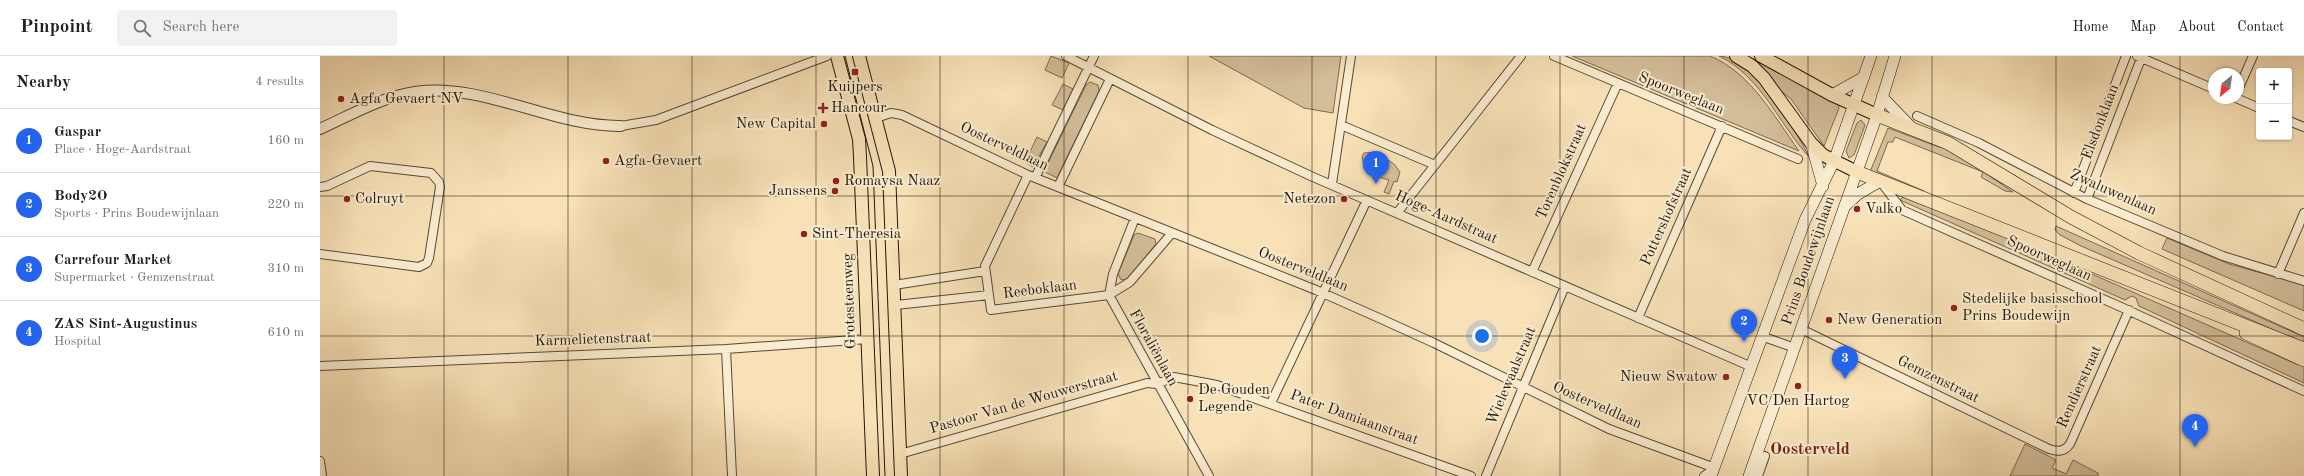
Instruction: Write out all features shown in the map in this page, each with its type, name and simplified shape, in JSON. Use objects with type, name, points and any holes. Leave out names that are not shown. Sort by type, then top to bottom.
[{"type":"highway","points":[[1877,115],[1915,122],[2071,217],[2139,252],[2304,329]]},
{"type":"highway","points":[[1857,172],[2304,349]]},
{"type":"highway","points":[[2188,302],[2222,322],[2304,360]]},
{"type":"main road","name":"Grotesteenweg","points":[[837,56],[858,139],[873,476]]},
{"type":"main road","points":[[859,56],[889,171],[896,305],[900,476]]},
{"type":"main road","points":[[1736,56],[1764,78],[1811,143],[1823,154],[1834,161],[1857,172]]},
{"type":"main road","points":[[1761,56],[1832,95],[1877,115]]},
{"type":"main road","name":"Prins Boudewijnlaan","points":[[1713,472],[1764,337],[1805,220],[1834,161],[1855,106],[1871,56]]},
{"type":"main road","name":"Prins Boudewijnlaan","points":[[1749,476],[1877,115],[1895,56]]},
{"type":"main road","points":[[1832,95],[1864,77]]},
{"type":"main road","points":[[1882,97],[1915,122]]},
{"type":"main road","points":[[1811,143],[1823,186]]},
{"type":"main road","points":[[1843,208],[1858,194],[1880,181]]},
{"type":"street","points":[[320,129],[373,103],[396,96],[427,91],[458,93],[580,121],[621,126],[656,120],[827,56]]},
{"type":"street","name":"Hoge-Aardstraat","points":[[1066,56],[1219,133],[1368,200],[1752,367]]},
{"type":"street","points":[[896,305],[989,295],[985,266],[1094,56]]},
{"type":"street","points":[[1332,184],[1352,56]]},
{"type":"street","points":[[1397,212],[1521,56]]},
{"type":"street","name":"Spoorweglaan","points":[[1554,56],[1722,126],[1798,160]]},
{"type":"street","name":"Elsdonklaan","points":[[2074,193],[2126,56]]},
{"type":"street","points":[[2244,76],[2253,56]]},
{"type":"street","points":[[2140,57],[2208,85]]},
{"type":"street","name":"Elsdonklaan","points":[[2087,199],[2140,57]]},
{"type":"street","points":[[1058,187],[1110,79]]},
{"type":"street","name":"Torenblokstraat","points":[[1532,272],[1618,83]]},
{"type":"street","points":[[2244,101],[2256,107]]},
{"type":"street","name":"Oosterveldlaan","points":[[876,118],[891,113],[902,115],[1032,177],[1324,293],[1434,343],[1608,429],[1713,472]]},
{"type":"street","name":"Zwaluwenlaan","points":[[1915,122],[1979,142],[2074,193],[2223,256],[2304,281]]},
{"type":"street","points":[[2292,122],[2304,127]]},
{"type":"street","points":[[1341,125],[1435,165]]},
{"type":"street","name":"Pottershofstraat","points":[[1638,318],[1722,126]]},
{"type":"street","points":[[320,187],[327,186],[370,166],[431,173],[439,182],[440,187],[430,258],[419,267],[320,254]]},
{"type":"street","name":"Spoorweglaan","points":[[1880,181],[1892,193],[1902,210],[2129,310],[2304,391]]},
{"type":"street","points":[[1271,403],[1368,200]]},
{"type":"street","points":[[2278,274],[2304,213]]},
{"type":"street","points":[[1109,295],[1113,274],[1136,218]]},
{"type":"street","points":[[1109,295],[1130,282],[1172,233]]},
{"type":"street","points":[[894,285],[985,271]]},
{"type":"street","name":"Wielewaalstraat","points":[[1486,476],[1565,286]]},
{"type":"street","name":"Reeboklaan","points":[[989,295],[991,310],[1109,295]]},
{"type":"street","name":"Floraliënlaan","points":[[1109,295],[1209,476]]},
{"type":"street","name":"Rendierstraat","points":[[2063,450],[2070,444],[2129,310]]},
{"type":"street","name":"Gemzenstraat","points":[[1801,329],[2050,449],[2063,450]]},
{"type":"street","points":[[1764,337],[1795,348]]},
{"type":"street","name":"Karmelietenstraat","points":[[320,366],[726,348],[868,339]]},
{"type":"street","points":[[726,348],[732,476]]},
{"type":"street","name":"Pater Damiaanstraat","points":[[1157,384],[1174,377],[1217,385],[1271,403],[1471,476]]},
{"type":"street","name":"Pastoor Van de Wouwerstraat","points":[[900,454],[1147,383],[1157,384]]},
{"type":"street","points":[[1758,476],[1765,456]]},
{"type":"street","points":[[320,461],[322,476]]},
{"type":"street","points":[[1704,476],[1713,472]]},
{"type":"shaded area","points":[[1051,56],[1069,63],[1062,78],[1045,70]]},
{"type":"shaded area","points":[[1209,56],[1341,56],[1333,113],[1304,108]]},
{"type":"shaded area","points":[[1572,56],[1710,56],[1738,73],[1750,84],[1771,110],[1799,151]]},
{"type":"shaded area","points":[[1719,56],[1732,59],[1745,68],[1758,81],[1783,113],[1809,157],[1758,88],[1734,65]]},
{"type":"shaded area","points":[[1753,59],[1838,104],[1839,108],[1824,146],[1791,99],[1780,90]]},
{"type":"shaded area","points":[[1090,82],[1098,85],[1099,91],[1057,178],[1045,172],[1045,169],[1086,85]]},
{"type":"shaded area","points":[[1063,84],[1073,89],[1063,110],[1052,105]]},
{"type":"shaded area","points":[[1861,120],[1865,125],[1854,155],[1849,158],[1846,151],[1857,123]]},
{"type":"shaded area","points":[[1888,128],[1939,147],[1947,147],[2013,192],[2005,191],[1981,177],[1983,172],[1895,137],[1893,142],[1888,142],[1877,171],[1924,191],[1913,189],[1870,172]]},
{"type":"shaded area","points":[[1037,137],[1047,142],[1033,167],[1025,162]]},
{"type":"shaded area","points":[[1376,152],[1394,164],[1400,172],[1397,182],[1394,181],[1389,194],[1384,192],[1389,180],[1379,177],[1364,166],[1362,157],[1364,153]]},
{"type":"shaded area","points":[[1904,196],[2017,241],[2304,367],[2304,383],[2139,306],[2136,298],[2132,296],[2125,300],[1900,200]]},
{"type":"shaded area","points":[[2056,226],[2304,337],[2304,343],[2081,246],[2060,235],[2055,230]]},
{"type":"shaded area","points":[[1138,233],[1155,239],[1156,244],[1127,279],[1121,280],[1118,274],[1134,235]]},
{"type":"shaded area","points":[[2167,238],[2229,264],[2304,285],[2304,311],[2162,249]]},
{"type":"shaded area","points":[[2025,444],[2056,460],[2052,468],[2066,474],[2073,460],[2098,473],[2098,476],[2010,476]]},
{"type":"tram line","points":[[845,56],[873,166],[885,476]]},
{"type":"place","name":"Kuijpers","points":[[855,72]]},
{"type":"place","name":"Agfa Gevaert NV","points":[[341,99]]},
{"type":"place","name":"Hancour","points":[[823,108]]},
{"type":"place","name":"New Capital","points":[[824,124]]},
{"type":"place","name":"Agfa-Gevaert","points":[[606,161]]},
{"type":"place","name":"Romaysa Naaz","points":[[836,181]]},
{"type":"place","name":"Gaspar","points":[[1376,184]]},
{"type":"place","name":"Janssens","points":[[835,191]]},
{"type":"place","name":"Colruyt","points":[[347,199]]},
{"type":"place","name":"Netezon","points":[[1344,199]]},
{"type":"place","name":"Valko","points":[[1857,209]]},
{"type":"place","name":"Sint-Theresia","points":[[804,234]]},
{"type":"place","name":"Stedelijke basisschool Prins Boudewijn","points":[[1954,308]]},
{"type":"place","name":"New Generation","points":[[1829,320]]},
{"type":"place","name":"Body2O","points":[[1744,342]]},
{"type":"place","name":"Nieuw Swatow","points":[[1726,377]]},
{"type":"place","name":"Carrefour Market","points":[[1845,379]]},
{"type":"place","name":"VC Den Hartog","points":[[1798,386]]},
{"type":"place","name":"De Gouden Legende","points":[[1190,399]]},
{"type":"place","name":"ZAS Sint-Augustinus","points":[[2195,447]]},
{"type":"district","name":"Oosterveld","points":[[1810,449]]}]
